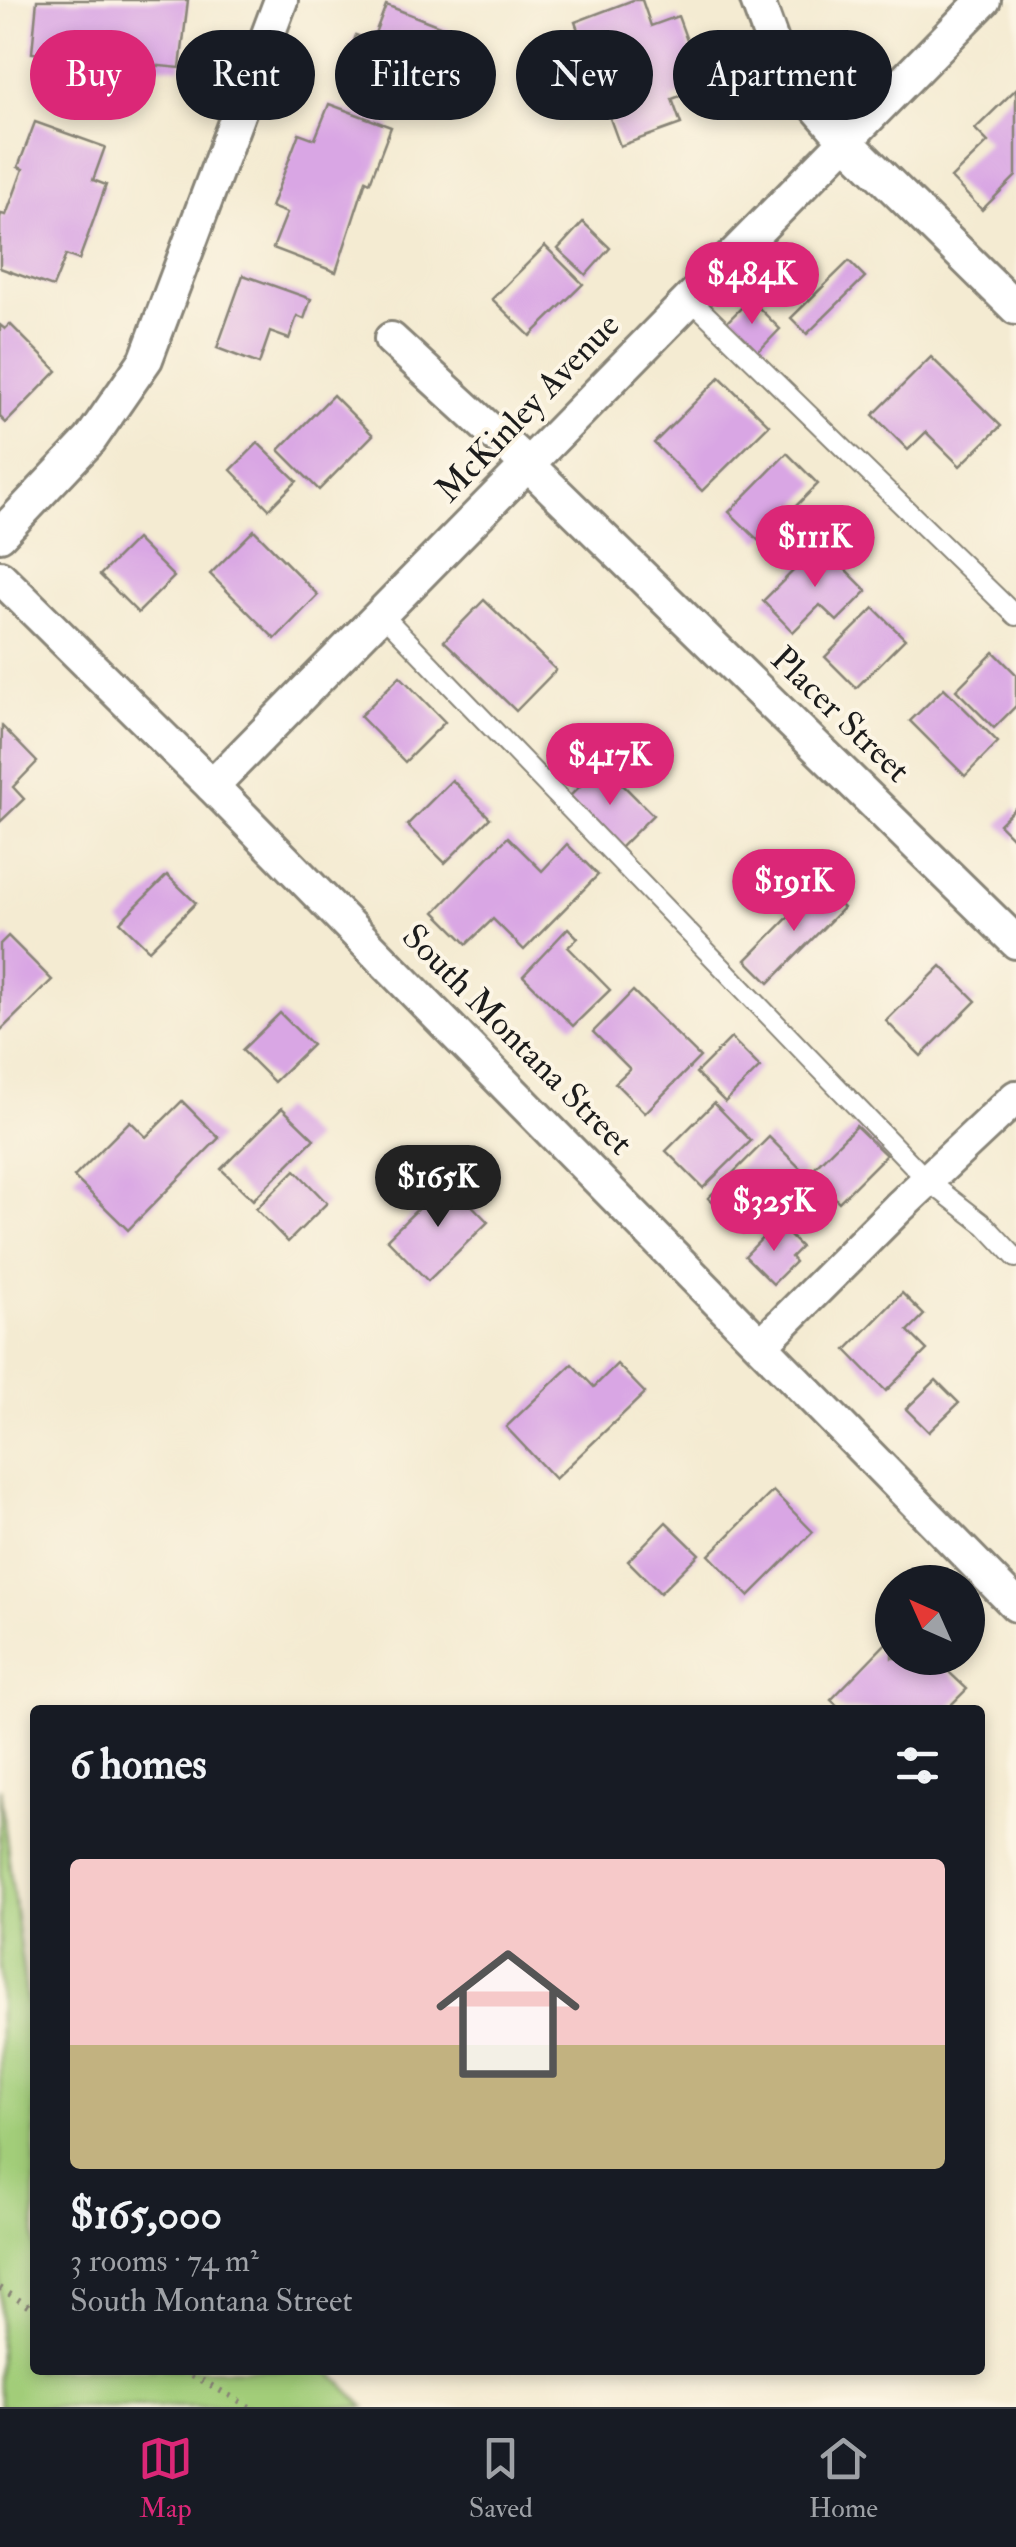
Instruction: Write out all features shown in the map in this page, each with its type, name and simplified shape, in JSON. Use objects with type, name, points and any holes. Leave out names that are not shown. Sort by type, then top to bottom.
[{"type":"street","points":[[0,535],[90,440],[146,359],[282,0]]},
{"type":"street","points":[[757,0],[781,66],[845,140],[1016,308]]},
{"type":"street","name":"McKinley Avenue","points":[[212,786],[984,0]]},
{"type":"street","name":"Placer Street","points":[[391,339],[528,464],[1016,942]]},
{"type":"street","name":"South Montana Street","points":[[0,577],[212,786],[1016,1604]]},
{"type":"street","points":[[762,1344],[1016,1097]]},
{"type":"lane","points":[[690,298],[1016,616]]},
{"type":"lane","points":[[382,613],[927,1180],[986,1226],[1016,1258]]},
{"type":"path","points":[[0,2288],[30,2307]]},
{"type":"path","points":[[192,2375],[250,2407]]},
{"type":"green space","points":[[0,1788],[30,2027],[30,2375],[333,2375],[365,2407],[0,2407]]},
{"type":"building","points":[[37,0],[188,0],[184,30],[176,30],[176,68],[156,66],[156,30],[34,30]]},
{"type":"building","points":[[633,0],[642,0],[651,26],[678,16],[683,30],[673,30],[672,99],[673,120],[681,124],[620,146],[611,120],[653,120],[653,30],[578,30],[575,22]]},
{"type":"building","points":[[386,5],[450,30],[376,30]]},
{"type":"building","points":[[1016,89],[1016,176],[982,210],[951,178],[988,142],[975,129]]},
{"type":"building","points":[[329,104],[335,106],[335,120],[372,120],[391,127],[370,182],[366,180],[336,272],[273,248],[287,213],[271,207],[299,133],[315,139]]},
{"type":"building","points":[[35,122],[105,147],[93,180],[106,185],[79,260],[66,255],[53,287],[0,268],[0,218],[1,214],[6,215],[15,191],[23,169],[18,167]]},
{"type":"building","points":[[583,222],[610,248],[586,275],[558,249]]},
{"type":"building","points":[[545,246],[583,284],[530,336],[492,299]]},
{"type":"building","points":[[849,261],[865,277],[807,334],[791,318]]},
{"type":"building","points":[[243,275],[311,299],[304,319],[297,316],[289,339],[270,332],[259,364],[217,348]]},
{"type":"building","points":[[750,299],[780,329],[755,355],[724,325]]},
{"type":"building","points":[[10,324],[57,371],[6,423],[0,417],[0,325],[5,329]]},
{"type":"building","points":[[931,357],[1001,426],[960,466],[926,432],[908,450],[873,415]]},
{"type":"building","points":[[720,377],[769,425],[702,491],[654,443]]},
{"type":"building","points":[[333,395],[373,435],[319,490],[279,450]]},
{"type":"building","points":[[258,443],[297,481],[269,509],[231,470]]},
{"type":"building","points":[[787,453],[818,484],[760,542],[729,512]]},
{"type":"building","points":[[254,530],[318,595],[275,639],[210,574]]},
{"type":"building","points":[[136,539],[174,577],[138,613],[100,575]]},
{"type":"building","points":[[820,544],[867,591],[837,621],[820,605],[793,632],[763,601]]},
{"type":"building","points":[[484,600],[556,670],[516,711],[444,641]]},
{"type":"building","points":[[874,608],[905,639],[856,688],[825,657]]},
{"type":"building","points":[[994,652],[1016,674],[1016,706],[994,728],[956,690]]},
{"type":"building","points":[[400,676],[445,722],[405,762],[360,716]]},
{"type":"building","points":[[944,688],[998,742],[965,776],[910,721]]},
{"type":"building","points":[[2,726],[37,762],[13,787],[24,799],[0,822]]},
{"type":"building","points":[[602,764],[653,815],[617,851],[566,800]]},
{"type":"building","points":[[452,780],[490,818],[445,863],[407,825]]},
{"type":"building","points":[[1016,807],[1016,841],[999,824]]},
{"type":"building","points":[[508,837],[542,871],[567,844],[598,875],[524,950],[493,919],[467,944],[435,912]]},
{"type":"building","points":[[167,875],[196,903],[149,950],[120,922]]},
{"type":"building","points":[[820,885],[843,908],[769,983],[746,960]]},
{"type":"building","points":[[568,928],[578,938],[568,947],[610,990],[573,1026],[523,976]]},
{"type":"building","points":[[8,936],[52,980],[0,1031],[0,944]]},
{"type":"building","points":[[941,966],[976,1001],[921,1056],[886,1021]]},
{"type":"building","points":[[633,991],[700,1057],[645,1113],[615,1083],[630,1069],[593,1032]]},
{"type":"building","points":[[280,1013],[312,1045],[274,1082],[242,1050]]},
{"type":"building","points":[[731,1038],[760,1067],[725,1102],[696,1073]]},
{"type":"building","points":[[182,1101],[219,1138],[128,1230],[74,1177],[130,1121],[146,1137]]},
{"type":"building","points":[[714,1103],[751,1141],[703,1188],[666,1151]]},
{"type":"building","points":[[282,1108],[314,1139],[253,1200],[221,1169]]},
{"type":"building","points":[[856,1126],[886,1155],[839,1202],[810,1172]]},
{"type":"building","points":[[769,1137],[804,1172],[743,1233],[708,1198]]},
{"type":"building","points":[[295,1170],[327,1203],[288,1242],[256,1209]]},
{"type":"building","points":[[447,1180],[488,1222],[428,1281],[387,1239]]},
{"type":"building","points":[[777,1223],[801,1247],[791,1257],[795,1262],[773,1284],[745,1256]]},
{"type":"building","points":[[902,1293],[924,1315],[908,1331],[927,1350],[886,1391],[846,1350]]},
{"type":"building","points":[[572,1364],[594,1387],[617,1364],[645,1393],[555,1479],[506,1427]]},
{"type":"building","points":[[936,1380],[959,1403],[929,1432],[906,1409]]},
{"type":"building","points":[[773,1491],[813,1532],[749,1596],[709,1555]]},
{"type":"building","points":[[666,1522],[699,1554],[660,1593],[628,1561]]},
{"type":"building","points":[[875,1655],[875,1675],[952,1675],[967,1689],[951,1705],[836,1705],[831,1700]]}]
